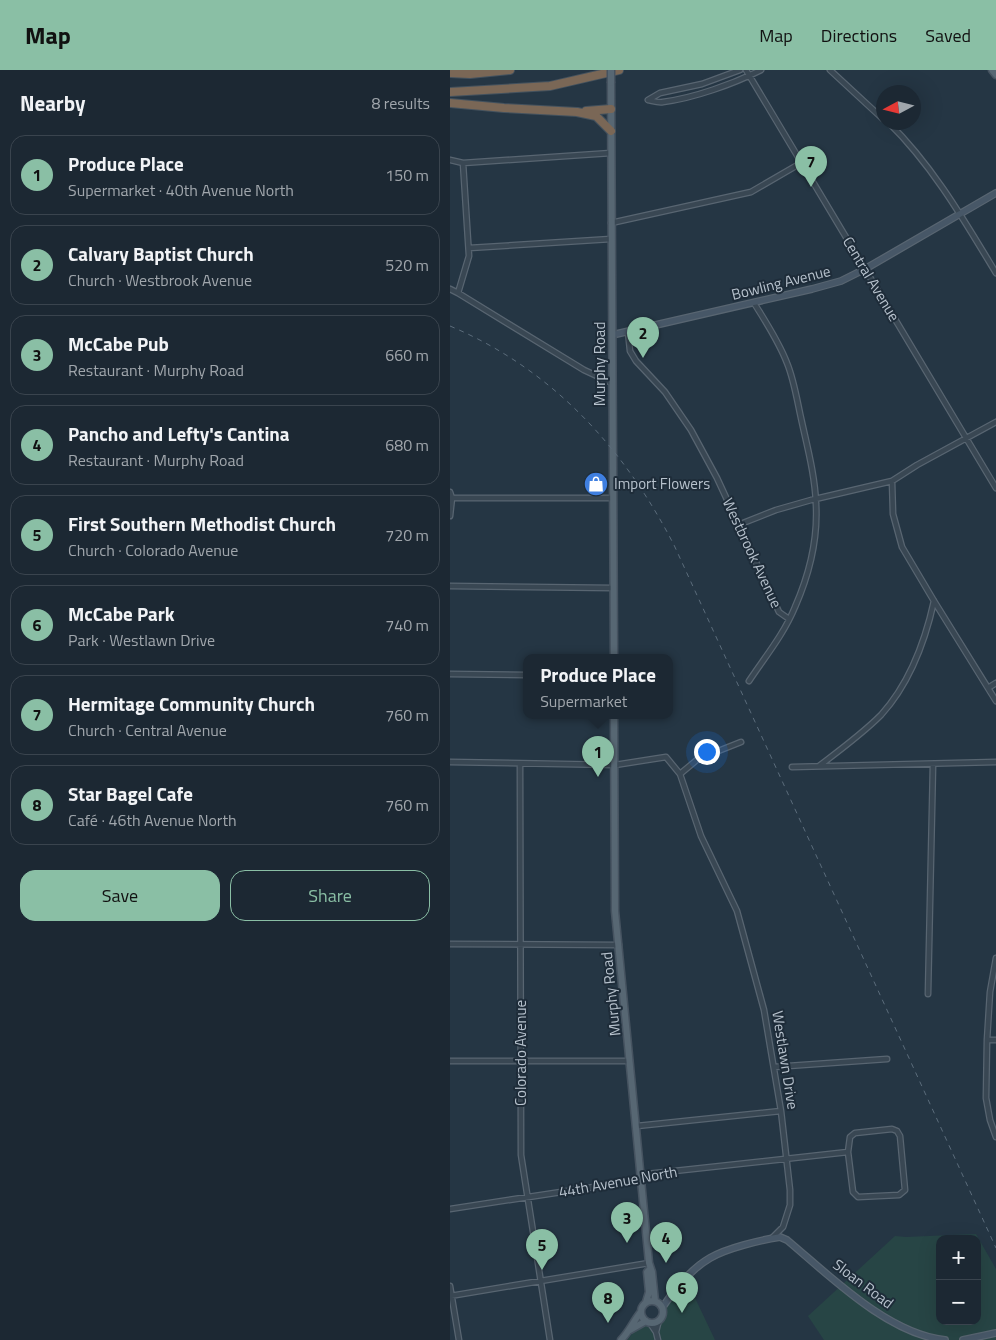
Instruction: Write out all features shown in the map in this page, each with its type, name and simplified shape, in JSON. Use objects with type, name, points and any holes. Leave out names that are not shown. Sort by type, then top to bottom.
[{"type":"highway","points":[[450,73],[470,74],[510,70]]},
{"type":"highway","points":[[450,92],[550,86],[620,70]]},
{"type":"highway","points":[[450,103],[577,112],[611,109]]},
{"type":"highway","points":[[577,112],[596,116],[611,131]]},
{"type":"main road","name":"Murphy Road","points":[[611,70],[614,654]]},
{"type":"main road","points":[[992,70],[996,75]]},
{"type":"main road","name":"Murphy Road","points":[[614,719],[618,944],[650,1266],[656,1302]]},
{"type":"main road","name":"Murphy Road","points":[[646,1302],[649,1292],[647,1272],[650,1266]]},
{"type":"main road","points":[[621,1340],[630,1330],[648,1322],[659,1320],[662,1315],[662,1308],[656,1302],[646,1302],[631,1325],[630,1330]]},
{"type":"main road","points":[[640,1313],[648,1322]]},
{"type":"street","points":[[740,70],[702,84],[660,93],[648,100],[661,103],[711,90],[761,70]]},
{"type":"street","name":"Central Avenue","points":[[746,70],[996,488]]},
{"type":"street","points":[[830,70],[876,112]]},
{"type":"street","points":[[896,130],[921,157],[961,214],[996,273]]},
{"type":"street","points":[[450,160],[463,163],[611,153]]},
{"type":"street","points":[[458,293],[468,263],[469,248],[463,163]]},
{"type":"street","points":[[611,223],[751,192],[801,163]]},
{"type":"street","name":"Bowling Avenue","points":[[612,335],[827,286],[865,270],[996,192]]},
{"type":"street","points":[[469,248],[612,238]]},
{"type":"street","points":[[450,290],[458,293],[584,370],[612,383]]},
{"type":"street","points":[[749,681],[789,619],[807,574],[814,547],[816,518],[816,498],[806,439],[788,364],[777,341],[754,303]]},
{"type":"street","name":"Westbrook Avenue","points":[[628,332],[630,352],[665,392],[691,430],[717,478],[779,612],[789,619]]},
{"type":"street","points":[[738,525],[776,510],[816,498],[892,482],[917,465],[996,422]]},
{"type":"street","points":[[892,482],[893,514],[902,547],[996,701]]},
{"type":"street","points":[[450,492],[450,516]]},
{"type":"street","points":[[451,498],[613,498]]},
{"type":"street","points":[[450,586],[614,588]]},
{"type":"street","points":[[819,766],[859,736],[882,714],[897,693],[918,655],[928,628],[934,601]]},
{"type":"street","points":[[450,674],[523,674]]},
{"type":"street","points":[[988,688],[996,683]]},
{"type":"street","points":[[450,762],[614,766],[666,757],[680,774],[698,759],[741,742]]},
{"type":"street","points":[[792,767],[996,762]]},
{"type":"street","name":"Colorado Avenue","points":[[520,764],[521,1155],[550,1340]]},
{"type":"street","points":[[928,994],[933,764]]},
{"type":"street","name":"Westlawn Drive","points":[[680,774],[701,836],[737,911],[764,1010],[781,1111],[790,1190],[790,1205],[783,1227],[772,1238]]},
{"type":"street","points":[[450,944],[618,944]]},
{"type":"street","points":[[996,958],[990,992],[986,1098],[990,1120],[996,1137]]},
{"type":"street","points":[[987,1040],[996,1040]]},
{"type":"street","points":[[774,1067],[888,1059]]},
{"type":"street","points":[[450,1061],[630,1061]]},
{"type":"street","points":[[637,1126],[781,1111]]},
{"type":"street","points":[[892,1129],[898,1131],[905,1190],[900,1195],[858,1196],[853,1192],[848,1152],[850,1137],[855,1133],[892,1129]]},
{"type":"street","name":"44th Avenue North","points":[[450,1209],[594,1187],[632,1180],[647,1174],[787,1157],[848,1152]]},
{"type":"street","name":"Sloan Road","points":[[772,1238],[780,1236],[787,1240],[850,1292],[895,1324],[918,1334],[945,1340]]},
{"type":"street","points":[[662,1308],[670,1296],[710,1257],[772,1238]]},
{"type":"street","points":[[451,1296],[650,1266]]},
{"type":"street","points":[[450,1286],[459,1340]]},
{"type":"street","points":[[656,1302],[670,1296]]},
{"type":"street","points":[[656,1332],[659,1320]]},
{"type":"street","points":[[648,1322],[656,1332],[658,1340]]},
{"type":"street","points":[[963,1340],[996,1333]]},
{"type":"green space","points":[[895,1236],[936,1236],[936,1325],[981,1325],[981,1243],[996,1269],[996,1340],[824,1340],[808,1316]]},
{"type":"green space","points":[[687,1281],[715,1340],[627,1340],[638,1327],[655,1323],[668,1303]]},
{"type":"railway","points":[[450,326],[487,344],[521,365],[553,389],[582,415],[608,444],[654,510],[674,545],[996,1248]]},
{"type":"place","name":"Hermitage Community Church","points":[[811,187]]},
{"type":"place","name":"Calvary Baptist Church","points":[[643,358]]},
{"type":"place","name":"Import Flowers","points":[[596,484]]},
{"type":"place","name":"Produce Place","points":[[598,777]]},
{"type":"place","name":"McCabe Pub","points":[[627,1243]]},
{"type":"place","name":"Pancho and Lefty's Cantina","points":[[666,1263]]},
{"type":"place","name":"First Southern Methodist Church","points":[[542,1270]]},
{"type":"place","name":"McCabe Park","points":[[682,1313]]},
{"type":"place","name":"Star Bagel Cafe","points":[[608,1323]]}]
